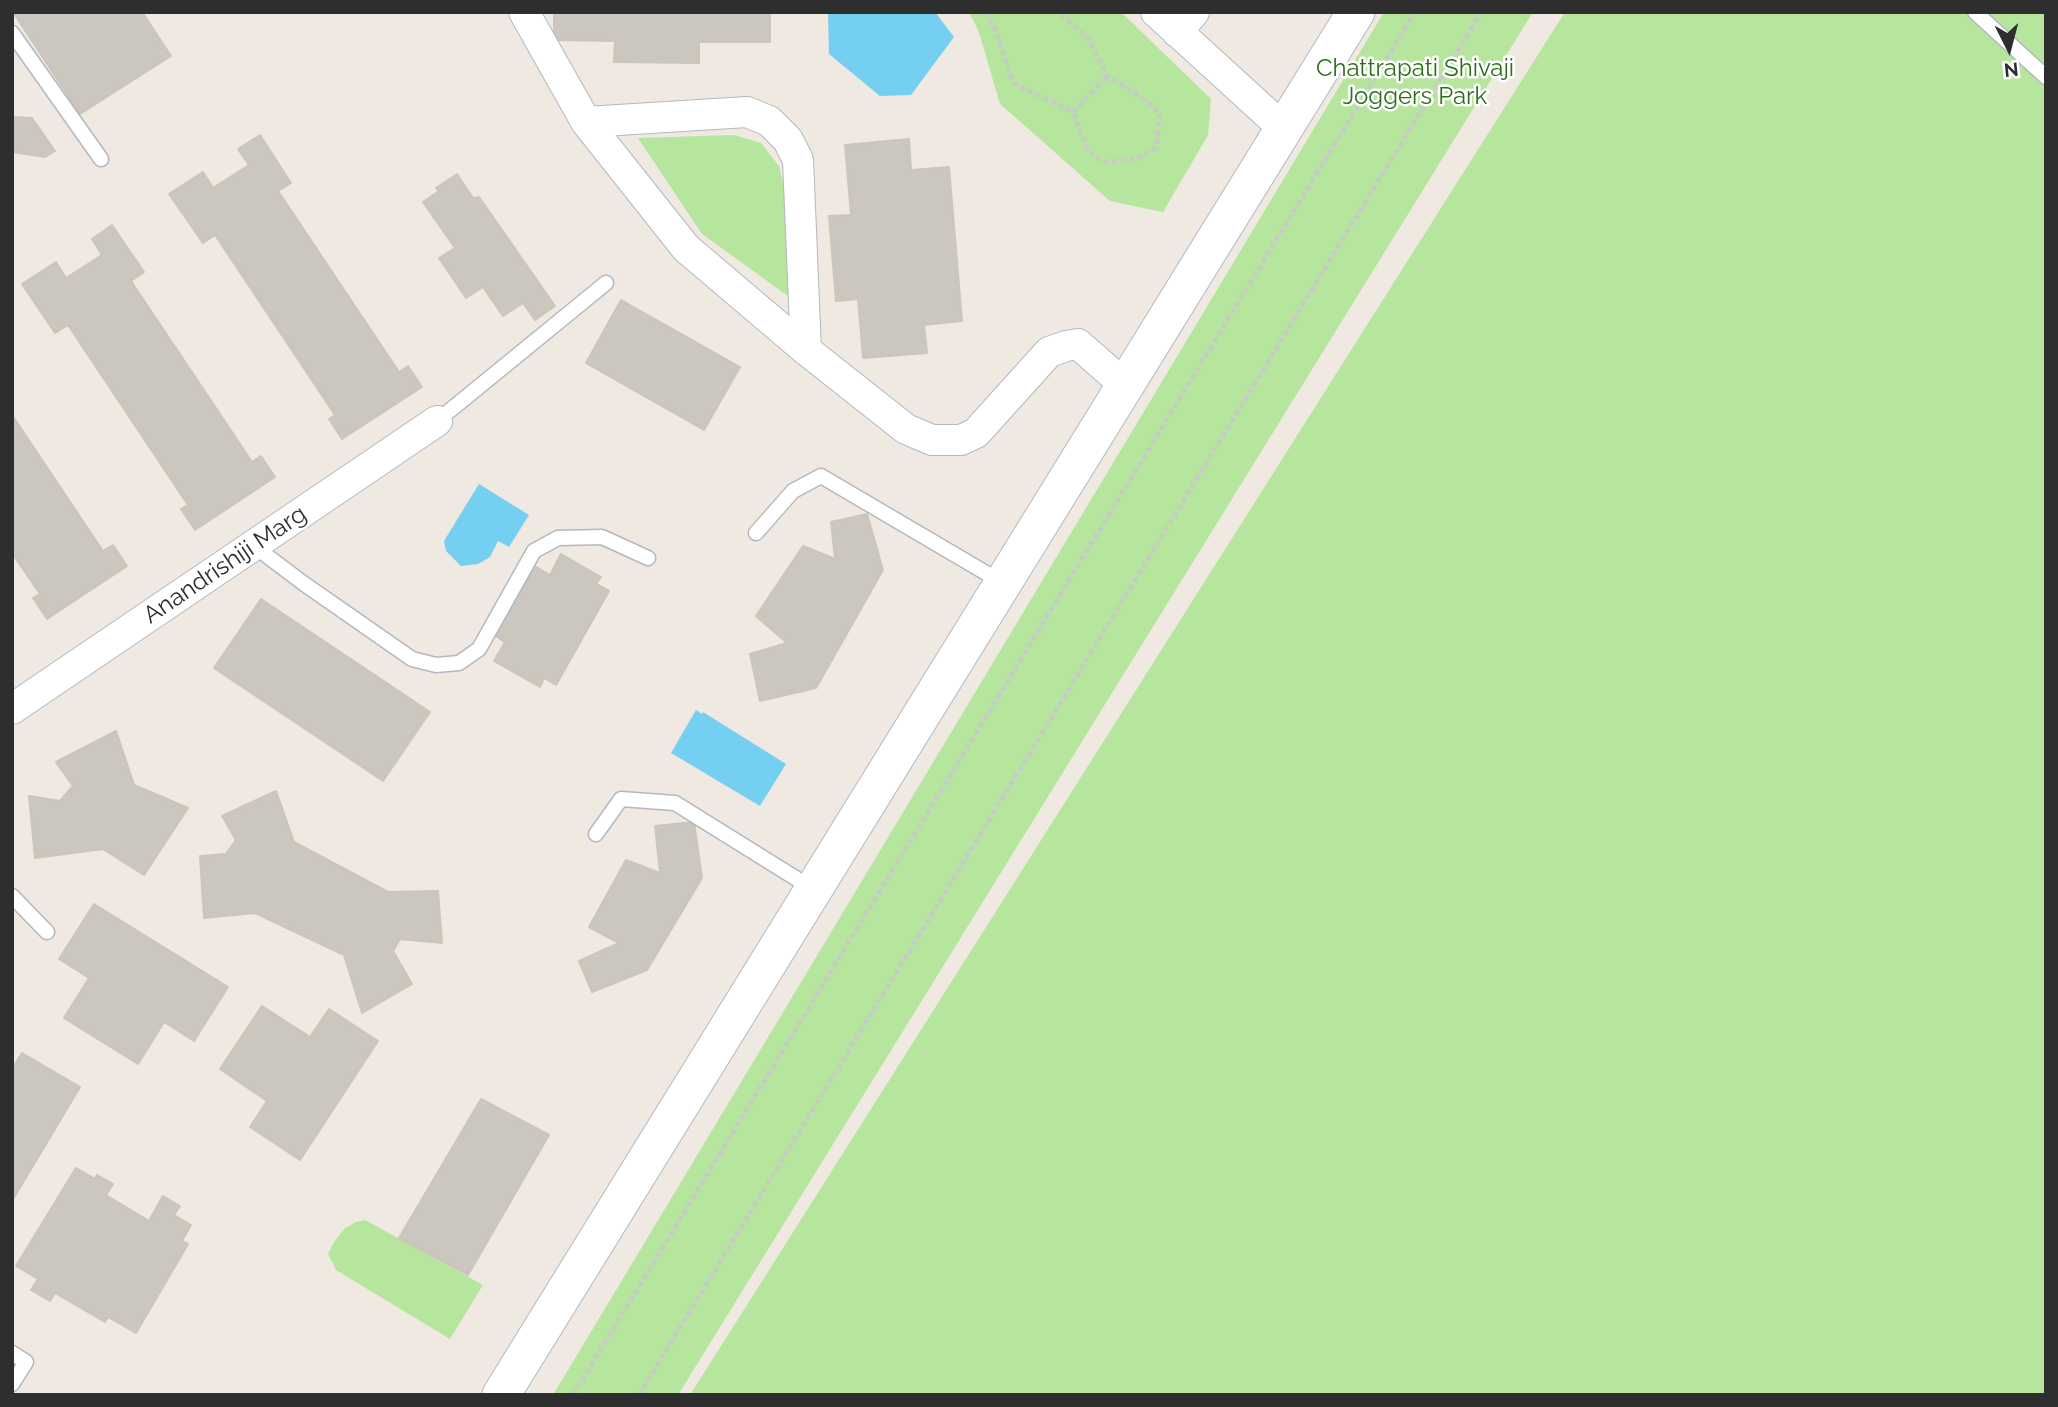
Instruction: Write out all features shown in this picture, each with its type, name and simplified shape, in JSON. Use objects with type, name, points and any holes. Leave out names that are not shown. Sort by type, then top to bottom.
[{"type":"street","points":[[524,12],[586,122],[686,248],[806,350],[906,429],[932,440],[961,440],[976,433],[1049,352],[1066,346],[1078,345],[1126,386]]},
{"type":"street","points":[[501,1395],[1356,12]]},
{"type":"street","points":[[1175,19],[1283,128]]},
{"type":"street","points":[[586,122],[747,112],[769,121],[788,140],[798,160],[806,350]]},
{"type":"street","name":"Anandrishiji Marg","points":[[12,709],[438,421]]},
{"type":"lane","points":[[1975,12],[2046,77]]},
{"type":"lane","points":[[12,33],[101,159]]},
{"type":"lane","points":[[438,421],[606,283]]},
{"type":"lane","points":[[756,533],[793,491],[821,477],[1004,583]]},
{"type":"lane","points":[[254,546],[412,659],[436,665],[459,663],[479,649],[534,551],[558,538],[603,537],[648,558]]},
{"type":"lane","points":[[596,834],[621,799],[675,803],[814,890]]},
{"type":"lane","points":[[12,896],[47,932]]},
{"type":"lane","points":[[12,1353],[26,1362],[12,1384]]},
{"type":"path","points":[[985,12],[995,29],[1013,83],[1073,112],[1087,148],[1102,162],[1136,159],[1156,148],[1160,113],[1133,90],[1107,78],[1089,39],[1059,12]]},
{"type":"path","points":[[572,1395],[1415,12]]},
{"type":"path","points":[[639,1395],[1481,12]]},
{"type":"path","points":[[1073,112],[1107,78]]},
{"type":"green space","points":[[969,12],[1121,12],[1211,99],[1208,135],[1163,212],[1110,201],[1000,104],[979,32]]},
{"type":"green space","name":"Chattrapati Shivaji Joggers Park","points":[[1384,12],[1533,12],[678,1395],[553,1395]]},
{"type":"green space","points":[[1565,12],[2046,12],[2046,1395],[690,1395]]},
{"type":"green space","points":[[734,135],[761,143],[779,166],[785,191],[788,296],[702,234],[638,138]]},
{"type":"green space","points":[[365,1220],[483,1285],[450,1339],[336,1270],[328,1254],[334,1242],[345,1228]]},
{"type":"water","points":[[828,12],[935,12],[954,37],[911,95],[880,96],[829,54]]},
{"type":"water","points":[[479,484],[529,515],[509,547],[498,541],[490,557],[478,564],[461,566],[446,551],[444,541]]},
{"type":"water","points":[[696,710],[786,764],[760,806],[671,753]]},
{"type":"building","points":[[13,12],[142,12],[171,56],[80,114]]},
{"type":"building","points":[[554,12],[770,12],[770,42],[699,42],[699,63],[614,62],[615,41],[554,40]]},
{"type":"building","points":[[12,117],[32,118],[55,151],[45,157],[12,152]]},
{"type":"building","points":[[260,135],[291,183],[278,191],[399,372],[408,366],[422,387],[342,439],[329,419],[335,415],[215,235],[203,243],[169,194],[203,172],[213,188],[249,165],[238,149]]},
{"type":"building","points":[[909,139],[911,170],[949,167],[962,321],[924,325],[927,353],[863,358],[858,299],[836,301],[829,216],[851,215],[845,145]]},
{"type":"building","points":[[457,174],[473,198],[479,197],[555,306],[535,320],[523,303],[503,316],[483,287],[466,298],[439,258],[455,248],[423,202],[439,191],[436,188]]},
{"type":"building","points":[[112,225],[144,272],[131,281],[252,462],[261,456],[275,477],[195,530],[181,509],[188,505],[68,325],[55,333],[22,284],[56,262],[66,278],[102,255],[92,239]]},
{"type":"building","points":[[621,300],[740,367],[704,430],[586,363]]},
{"type":"building","points":[[12,415],[103,551],[113,545],[127,566],[47,619],[33,598],[40,594],[12,553]]},
{"type":"building","points":[[867,514],[883,570],[816,688],[760,701],[750,654],[787,643],[756,616],[803,546],[835,559],[831,522]]},
{"type":"building","points":[[561,554],[601,577],[596,584],[609,591],[556,685],[544,678],[540,687],[494,661],[505,642],[491,633],[531,564],[550,575]]},
{"type":"building","points":[[261,599],[430,712],[383,781],[214,668]]},
{"type":"building","points":[[116,731],[134,785],[188,808],[144,875],[103,849],[35,858],[29,796],[60,801],[73,786],[56,762]]},
{"type":"building","points":[[276,791],[294,842],[388,892],[438,891],[442,943],[400,939],[393,951],[412,984],[362,1013],[344,955],[255,913],[204,918],[200,856],[226,854],[236,840],[222,816]]},
{"type":"building","points":[[694,822],[702,878],[647,970],[592,992],[579,961],[619,943],[589,927],[626,860],[660,873],[655,826]]},
{"type":"building","points":[[94,904],[228,987],[194,1041],[164,1022],[138,1064],[64,1018],[89,978],[59,959]]},
{"type":"building","points":[[262,1006],[310,1037],[329,1009],[378,1041],[300,1160],[250,1127],[267,1101],[220,1069]]},
{"type":"building","points":[[22,1053],[80,1087],[12,1201],[12,1069]]},
{"type":"building","points":[[481,1099],[549,1135],[468,1275],[399,1238]]},
{"type":"building","points":[[76,1168],[95,1179],[97,1175],[113,1184],[106,1195],[149,1221],[163,1196],[180,1206],[174,1215],[191,1225],[182,1241],[188,1244],[136,1333],[108,1317],[105,1322],[55,1293],[50,1301],[31,1290],[38,1279],[16,1266]]}]
